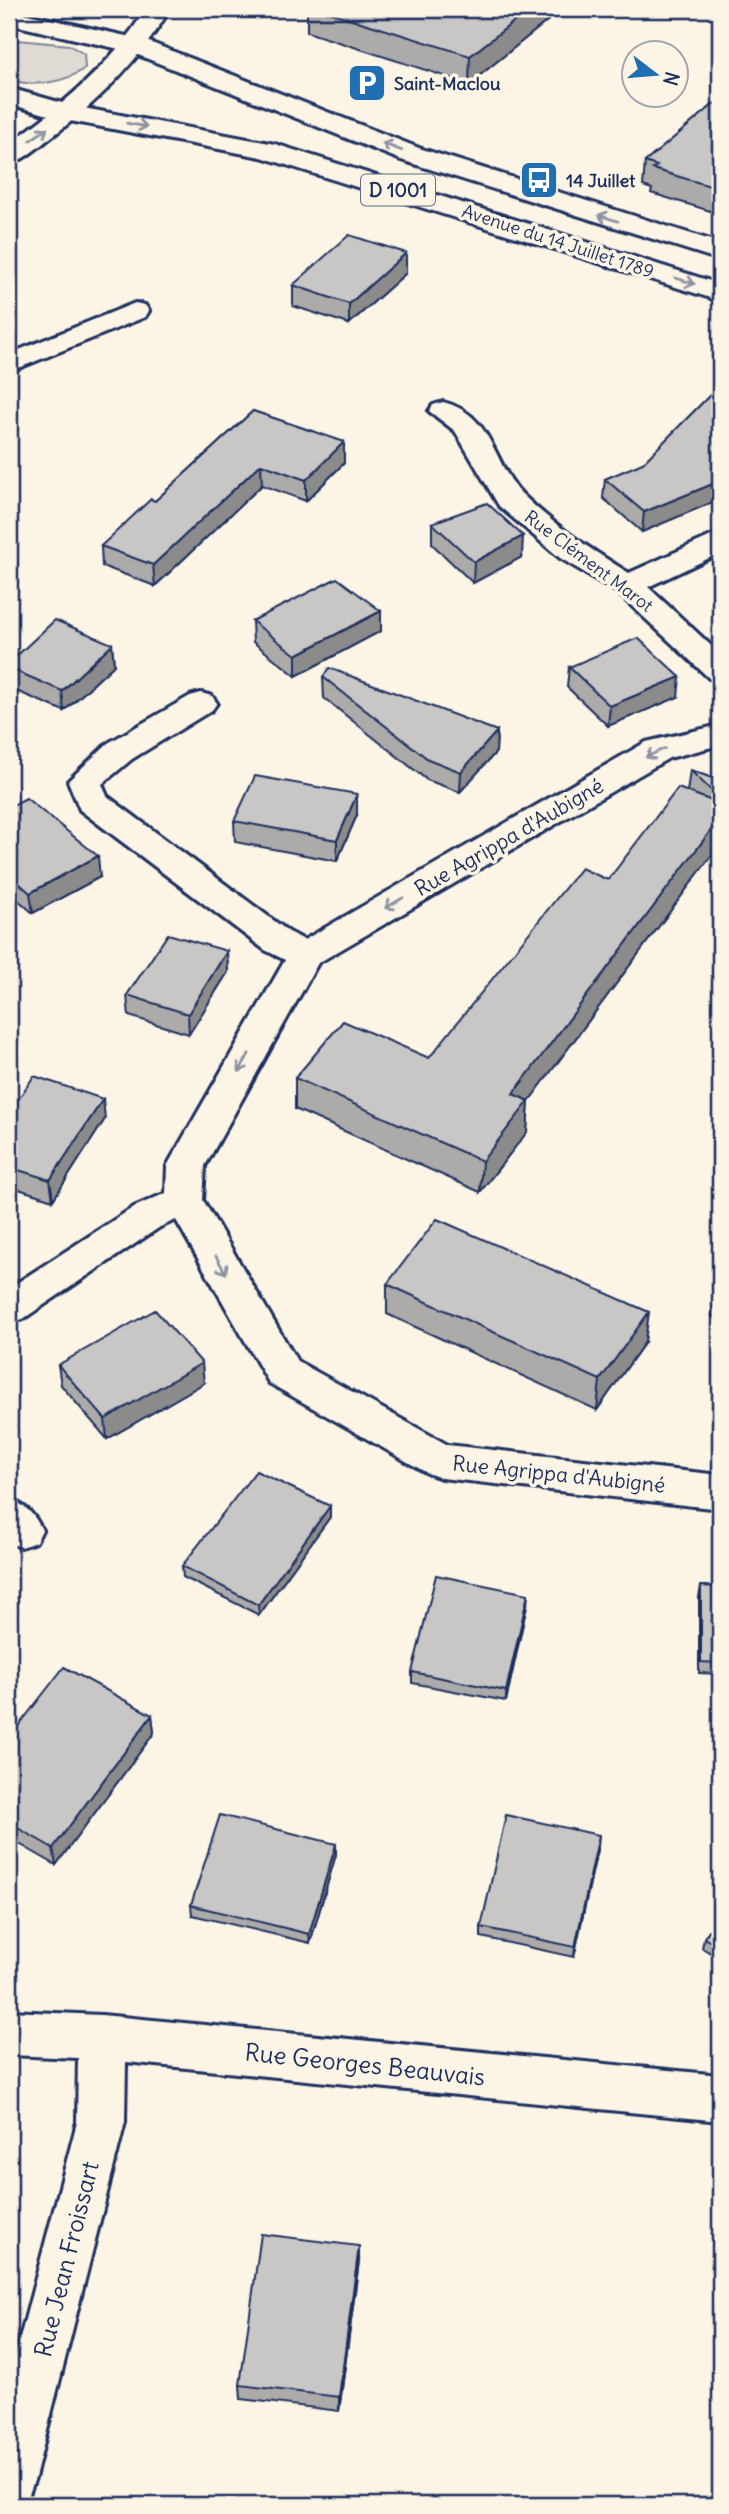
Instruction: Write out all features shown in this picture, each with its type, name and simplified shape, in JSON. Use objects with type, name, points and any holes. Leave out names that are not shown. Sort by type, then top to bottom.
[{"type":"street","points":[[9,16],[16,9]]},
{"type":"street","points":[[9,156],[70,113],[135,45],[158,9]]},
{"type":"street","name":"D 1001","points":[[9,16],[135,45]]},
{"type":"street","name":"Avenue du 14 Juillet 1789","points":[[135,45],[189,64],[282,105],[410,154],[720,253]]},
{"type":"street","name":"D 1001","points":[[9,96],[70,113]]},
{"type":"street","name":"Avenue du 14 Juillet 1789","points":[[70,113],[266,150],[720,293]]},
{"type":"street","points":[[9,364],[135,311]]},
{"type":"street","name":"Rue Clément Marot","points":[[443,411],[466,425],[510,500],[571,551],[628,585],[720,671]]},
{"type":"street","points":[[628,585],[720,541]]},
{"type":"street","points":[[9,1308],[147,1217],[184,1201],[186,1166],[304,955],[277,941],[92,802],[85,781],[120,751],[201,703]]},
{"type":"street","name":"Rue Agrippa d'Aubigné","points":[[304,955],[658,750],[720,735]]},
{"type":"street","name":"Rue Agrippa d'Aubigné","points":[[184,1201],[283,1372],[441,1461],[720,1492]]},
{"type":"street","name":"Rue Georges Beauvais","points":[[9,2033],[102,2037],[720,2098]]},
{"type":"street","name":"Rue Jean Froissart","points":[[9,2477],[101,2122],[102,2037]]},
{"type":"shaded area","points":[[18,40],[69,45],[84,54],[85,68],[68,77],[48,82],[28,83],[9,79],[9,43]]},
{"type":"building","points":[[319,9],[530,9],[470,56]]},
{"type":"building","points":[[720,99],[720,189],[653,169],[657,166],[645,162]]},
{"type":"building","points":[[349,235],[406,253],[349,304],[293,285]]},
{"type":"building","points":[[720,385],[720,481],[644,512],[605,479],[643,463]]},
{"type":"building","points":[[253,411],[344,442],[306,480],[261,464],[153,565],[101,546],[151,499],[155,501]]},
{"type":"building","points":[[487,503],[523,536],[474,562],[432,523]]},
{"type":"building","points":[[337,578],[381,611],[296,655],[252,621]]},
{"type":"building","points":[[55,620],[112,644],[62,691],[9,668],[9,663]]},
{"type":"building","points":[[638,638],[680,677],[610,706],[569,667]]},
{"type":"building","points":[[329,668],[497,731],[461,772],[428,759],[323,677]]},
{"type":"building","points":[[690,770],[720,781],[720,799]]},
{"type":"building","points":[[255,776],[357,794],[337,840],[234,821]]},
{"type":"building","points":[[678,788],[720,804],[720,818],[513,1094],[529,1101],[482,1161],[295,1078],[343,1021],[429,1058],[581,868],[608,880]]},
{"type":"building","points":[[26,798],[98,856],[30,893],[9,874],[9,807]]},
{"type":"building","points":[[168,934],[227,951],[188,1014],[127,995]]},
{"type":"building","points":[[34,1076],[103,1099],[50,1180],[9,1167],[9,1113]]},
{"type":"building","points":[[437,1219],[649,1312],[600,1380],[387,1284]]},
{"type":"building","points":[[155,1310],[202,1363],[105,1419],[58,1365]]},
{"type":"building","points":[[256,1471],[330,1506],[258,1605],[182,1566]]},
{"type":"building","points":[[436,1575],[528,1594],[506,1691],[412,1672]]},
{"type":"building","points":[[701,1586],[720,1587],[720,1663],[701,1662]]},
{"type":"building","points":[[64,1667],[152,1715],[53,1848],[9,1823],[9,1738]]},
{"type":"building","points":[[220,1815],[336,1844],[309,1934],[191,1905]]},
{"type":"building","points":[[506,1815],[599,1835],[575,1947],[481,1927]]},
{"type":"building","points":[[720,1914],[720,1947],[704,1938]]},
{"type":"building","points":[[261,2234],[359,2246],[339,2397],[240,2385]]},
{"type":"place","name":"Saint-Maclou","points":[[367,83]]},
{"type":"place","name":"14 Juillet","points":[[539,180]]}]
